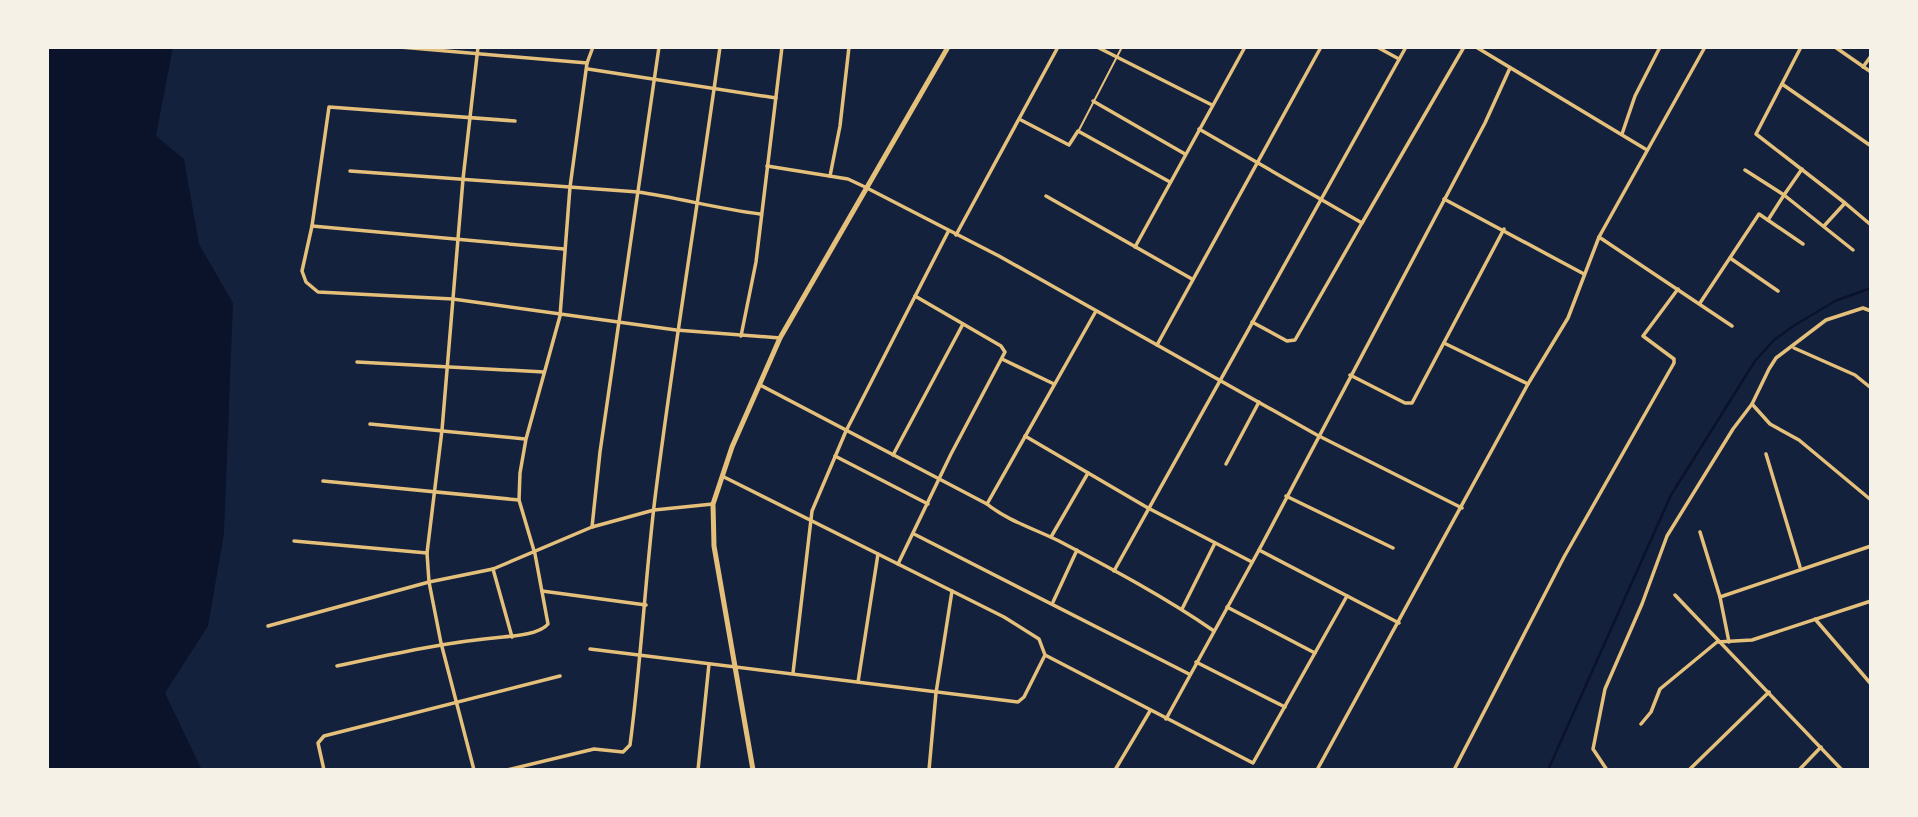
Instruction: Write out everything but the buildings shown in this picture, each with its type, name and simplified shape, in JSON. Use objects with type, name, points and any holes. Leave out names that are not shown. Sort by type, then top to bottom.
[{"type":"street","points":[[400,47],[587,62]]},
{"type":"street","points":[[474,770],[441,643],[429,582],[427,553],[436,491],[463,178],[478,47]]},
{"type":"street","points":[[337,666],[441,643],[513,637],[547,627],[536,554],[519,500],[526,439],[560,316],[570,187],[587,62],[593,47]]},
{"type":"street","points":[[592,527],[600,452],[659,47]]},
{"type":"street","points":[[507,770],[594,749],[617,752],[627,750],[642,656],[654,510],[676,330],[689,272],[695,203],[720,47]]},
{"type":"street","points":[[741,336],[756,262],[782,47]]},
{"type":"street","points":[[830,176],[840,125],[849,47]]},
{"type":"street","points":[[753,770],[714,546],[713,504],[758,384],[780,338],[948,47]]},
{"type":"street","points":[[956,235],[1021,120],[1058,47]]},
{"type":"street","points":[[1097,47],[1212,105]]},
{"type":"street","points":[[1135,247],[1245,47]]},
{"type":"street","points":[[1157,345],[1321,47]]},
{"type":"street","points":[[1377,47],[1399,59]]},
{"type":"street","points":[[1115,570],[1406,47]]},
{"type":"street","points":[[1252,322],[1287,341],[1295,340],[1464,47]]},
{"type":"street","points":[[1476,47],[1647,150]]},
{"type":"street","points":[[1622,134],[1631,115],[1634,96],[1660,47]]},
{"type":"street","points":[[1317,770],[1528,384],[1568,318],[1599,237],[1704,47]]},
{"type":"street","points":[[1801,47],[1756,134],[1871,225]]},
{"type":"street","points":[[1835,47],[1871,72]]},
{"type":"street","points":[[1863,67],[1871,56]]},
{"type":"street","points":[[587,68],[776,98]]},
{"type":"street","points":[[1166,719],[1259,550],[1510,68]]},
{"type":"street","points":[[1782,84],[1871,146]]},
{"type":"street","points":[[1093,101],[1186,154]]},
{"type":"street","points":[[514,121],[329,107],[325,113],[312,226],[302,271],[306,282],[318,292],[453,299],[560,316],[676,330],[780,338]]},
{"type":"street","points":[[1021,120],[1069,145],[1078,131],[1170,182]]},
{"type":"street","points":[[1199,129],[1362,223]]},
{"type":"street","points":[[767,166],[848,179],[865,187],[1220,379],[1317,435],[1462,508]]},
{"type":"street","points":[[1768,220],[1802,169]]},
{"type":"street","points":[[1745,170],[1784,195],[1853,250]]},
{"type":"street","points":[[350,171],[638,192],[695,203],[711,209],[760,214]]},
{"type":"street","points":[[1046,196],[1192,279]]},
{"type":"street","points":[[1444,199],[1584,274]]},
{"type":"street","points":[[1824,226],[1844,202]]},
{"type":"street","points":[[1700,303],[1759,214],[1803,244]]},
{"type":"street","points":[[312,226],[565,249]]},
{"type":"street","points":[[1350,375],[1405,403],[1412,403],[1504,229]]},
{"type":"street","points":[[793,673],[810,519],[846,431],[948,231]]},
{"type":"street","points":[[1599,237],[1732,326]]},
{"type":"street","points":[[1730,258],[1778,291]]},
{"type":"street","points":[[1454,770],[1564,557],[1674,363],[1674,359],[1643,336],[1678,289]]},
{"type":"street","points":[[898,564],[1005,352],[1001,346],[915,296]]},
{"type":"street","points":[[1607,770],[1593,749],[1605,689],[1642,604],[1667,536],[1733,429],[1752,404],[1776,358],[1794,348],[1826,320],[1871,304]]},
{"type":"street","points":[[1863,308],[1871,311]]},
{"type":"street","points":[[987,504],[1096,311]]},
{"type":"street","points":[[893,455],[963,324]]},
{"type":"street","points":[[1444,343],[1528,384]]},
{"type":"street","points":[[1794,348],[1855,375],[1871,388]]},
{"type":"street","points":[[1002,359],[1054,384]]},
{"type":"street","points":[[357,362],[544,372]]},
{"type":"street","points":[[758,384],[987,504],[1002,515],[1115,570],[1214,631]]},
{"type":"street","points":[[1226,464],[1259,401]]},
{"type":"street","points":[[1752,404],[1770,424],[1799,440],[1871,500]]},
{"type":"street","points":[[370,424],[526,439]]},
{"type":"street","points":[[1025,436],[1148,508],[1252,562]]},
{"type":"street","points":[[1766,454],[1800,568]]},
{"type":"street","points":[[835,456],[928,504]]},
{"type":"street","points":[[1051,537],[1088,473]]},
{"type":"street","points":[[722,476],[1028,631],[1039,639],[1045,655],[1253,763],[1347,596]]},
{"type":"street","points":[[323,481],[519,500]]},
{"type":"street","points":[[1286,496],[1392,548]]},
{"type":"street","points":[[268,626],[429,582],[493,569],[536,554],[592,527],[654,510],[713,504]]},
{"type":"street","points":[[1700,532],[1720,597],[1729,642]]},
{"type":"street","points":[[914,534],[1189,674]]},
{"type":"street","points":[[293,541],[427,553]]},
{"type":"street","points":[[1182,609],[1215,543]]},
{"type":"street","points":[[1720,597],[1871,546]]},
{"type":"street","points":[[1259,550],[1399,623]]},
{"type":"street","points":[[1052,603],[1077,551]]},
{"type":"street","points":[[858,682],[878,554]]},
{"type":"street","points":[[493,569],[513,637]]},
{"type":"street","points":[[542,591],[646,605]]},
{"type":"street","points":[[929,770],[936,694],[953,592]]},
{"type":"street","points":[[1675,595],[1842,770]]},
{"type":"street","points":[[1641,724],[1651,712],[1660,689],[1717,642],[1752,640],[1871,601]]},
{"type":"street","points":[[1227,607],[1315,653]]},
{"type":"street","points":[[1815,619],[1871,684]]},
{"type":"street","points":[[590,649],[793,673],[936,694],[1018,702],[1028,690],[1045,655]]},
{"type":"street","points":[[1196,662],[1285,707]]},
{"type":"street","points":[[698,770],[709,663]]},
{"type":"street","points":[[324,770],[318,743],[324,736],[559,676]]},
{"type":"street","points":[[1689,770],[1769,692]]},
{"type":"street","points":[[1115,770],[1150,711]]},
{"type":"street","points":[[1799,770],[1821,747]]},
{"type":"lane","points":[[1078,131],[1122,47]]},
{"type":"water","points":[[47,47],[173,47],[156,136],[184,159],[199,244],[233,303],[224,534],[208,626],[165,693],[202,770],[47,770]]},
{"type":"waterway","points":[[1548,770],[1671,495],[1755,361],[1774,340],[1795,325],[1835,301],[1871,288]]}]
